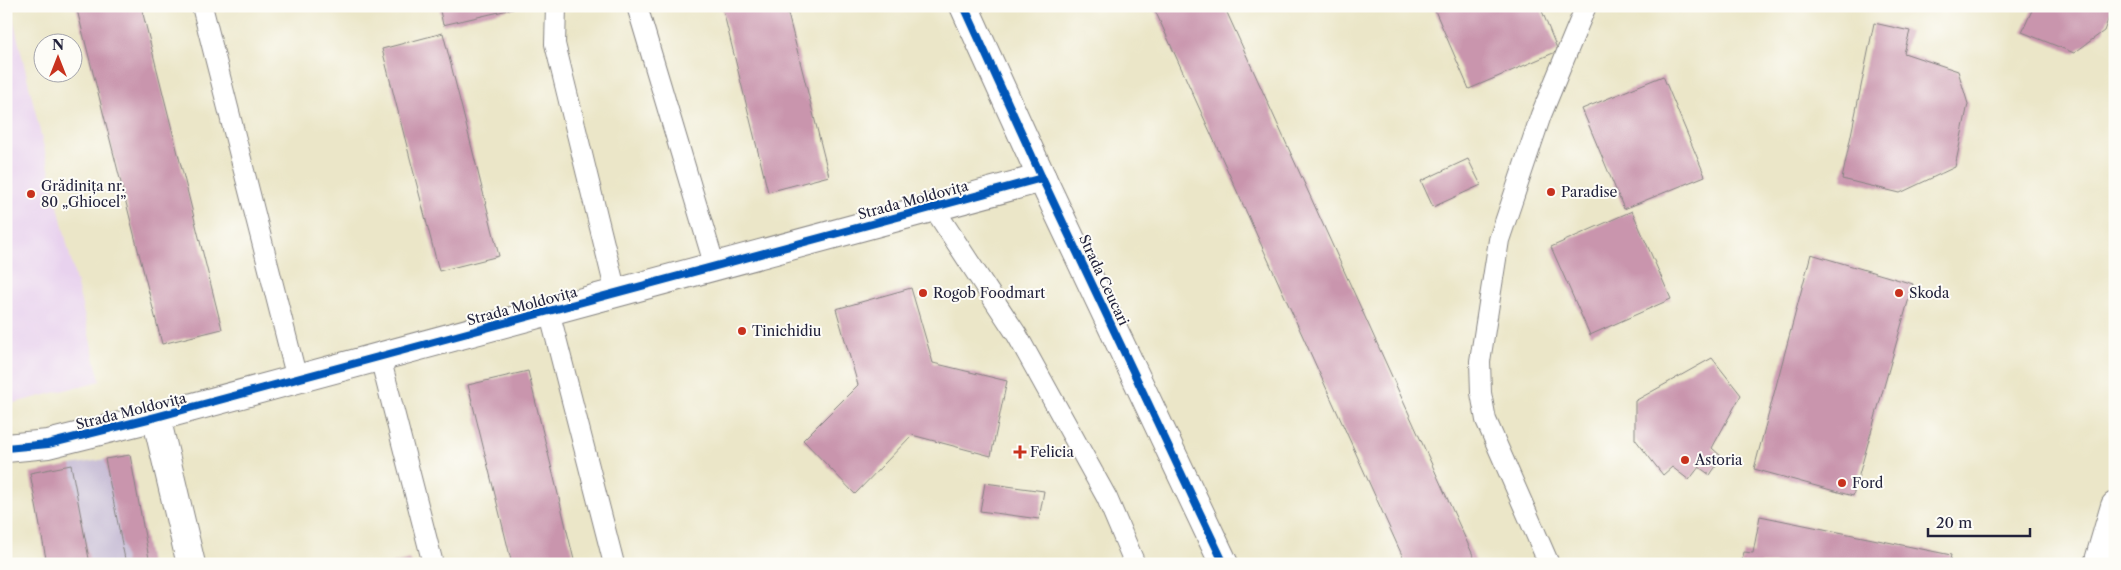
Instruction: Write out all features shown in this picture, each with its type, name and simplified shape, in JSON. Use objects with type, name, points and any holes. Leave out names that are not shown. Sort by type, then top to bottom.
[{"type":"main road","name":"Strada Ceucari","points":[[964,6],[1042,178],[1224,564]]},
{"type":"main road","name":"Strada Moldovița","points":[[6,448],[48,444],[156,418],[1042,178]]},
{"type":"main road","points":[[156,418],[191,564]]},
{"type":"main road","points":[[2098,564],[2115,506]]},
{"type":"lane","points":[[202,6],[298,379]]},
{"type":"lane","points":[[556,6],[554,44],[616,293]]},
{"type":"lane","points":[[637,6],[715,267]]},
{"type":"lane","points":[[1549,564],[1486,420],[1481,394],[1480,362],[1499,240],[1541,115],[1586,6]]},
{"type":"lane","points":[[933,207],[1017,335],[1107,498],[1135,564]]},
{"type":"lane","points":[[550,311],[614,564]]},
{"type":"lane","points":[[380,357],[433,564]]},
{"type":"shaded area","name":"Grădinița nr. 80 „Ghiocel”","points":[[6,6],[10,6],[100,381],[6,405]]},
{"type":"shaded area","points":[[130,455],[150,564],[47,564],[71,465]]},
{"type":"building","points":[[76,6],[141,6],[222,329],[162,344]]},
{"type":"building","points":[[439,6],[521,6],[521,7],[443,25]]},
{"type":"building","points":[[722,6],[786,6],[829,176],[768,192]]},
{"type":"building","points":[[1153,6],[1224,6],[1477,564],[1406,564]]},
{"type":"building","points":[[1433,6],[1540,6],[1558,51],[1469,89]]},
{"type":"building","points":[[2034,6],[2112,6],[2112,9],[2104,31],[2074,53],[2022,32]]},
{"type":"building","points":[[1874,23],[1910,31],[1904,53],[1958,71],[1968,104],[1955,167],[1900,193],[1842,179]]},
{"type":"building","points":[[443,33],[499,256],[439,271],[382,49]]},
{"type":"building","points":[[1663,76],[1705,176],[1624,209],[1582,109]]},
{"type":"building","points":[[1468,159],[1481,185],[1433,207],[1421,181]]},
{"type":"building","points":[[1632,211],[1671,299],[1590,335],[1551,247]]},
{"type":"building","points":[[1811,254],[1913,284],[1853,496],[1754,469]]},
{"type":"building","points":[[911,288],[933,363],[1007,381],[991,456],[912,435],[855,494],[803,440],[858,385],[836,309]]},
{"type":"building","points":[[1712,358],[1741,395],[1712,448],[1722,457],[1710,475],[1699,467],[1689,480],[1672,467],[1663,475],[1635,439],[1635,401]]},
{"type":"building","points":[[528,371],[575,564],[512,564],[468,385]]},
{"type":"building","points":[[130,455],[150,564],[126,564],[105,459]]},
{"type":"building","points":[[71,465],[90,564],[47,564],[30,473]]},
{"type":"building","points":[[985,483],[1044,491],[1039,519],[980,511]]},
{"type":"building","points":[[1760,516],[1951,555],[1949,564],[1741,564],[1744,552],[1753,553]]},
{"type":"building","points":[[410,559],[412,564],[393,564],[393,563]]},
{"type":"cycle path","points":[[964,6],[1042,178],[1224,564]]},
{"type":"cycle path","points":[[6,448],[48,444],[156,417],[1042,178]]},
{"type":"place","name":"Paradise","points":[[1551,192]]},
{"type":"place","name":"Grădinița nr. 80 „Ghiocel”","points":[[31,194]]},
{"type":"place","name":"Rogob Foodmart","points":[[923,293]]},
{"type":"place","name":"Skoda","points":[[1899,293]]},
{"type":"place","name":"Tinichidiu","points":[[742,331]]},
{"type":"place","name":"Felicia","points":[[1020,452]]},
{"type":"place","name":"Astoria","points":[[1685,460]]},
{"type":"place","name":"Ford","points":[[1842,483]]}]
